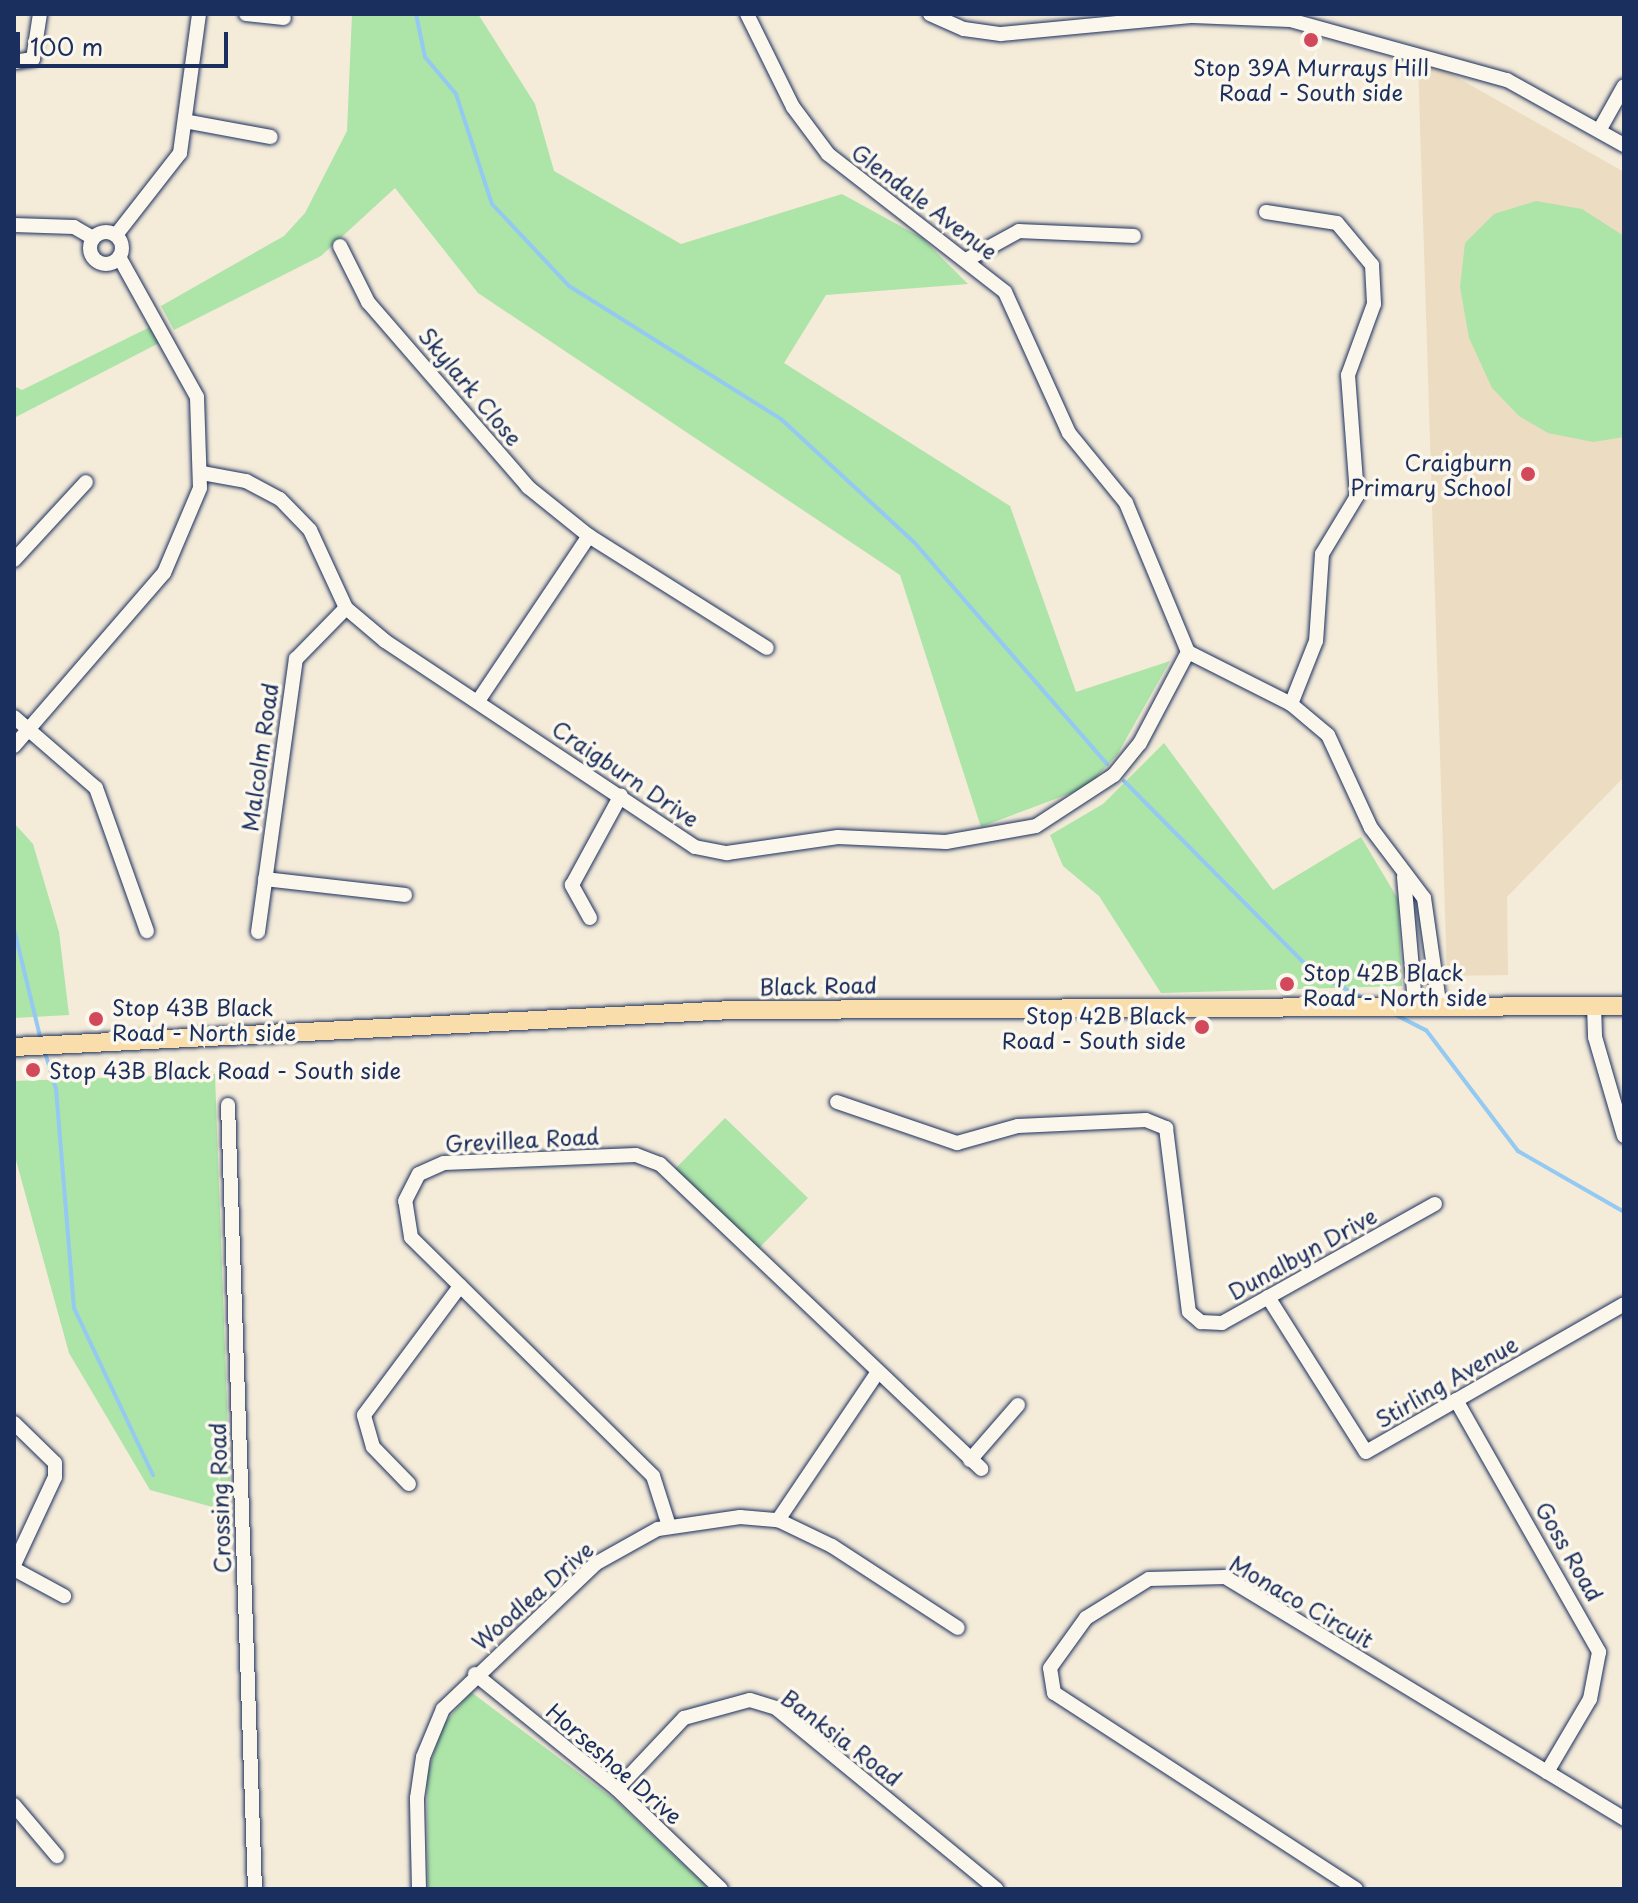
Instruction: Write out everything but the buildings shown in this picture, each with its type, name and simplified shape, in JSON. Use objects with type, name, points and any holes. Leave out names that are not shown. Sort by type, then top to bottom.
[{"type":"main road","name":"Black Road","points":[[14,1047],[733,1010],[1415,1002],[1624,1006]]},
{"type":"street","points":[[14,62],[33,59],[40,14]]},
{"type":"street","points":[[14,225],[74,227],[93,238],[116,235],[180,153],[189,122],[199,14]]},
{"type":"street","points":[[246,14],[284,18]]},
{"type":"street","name":"Glendale Avenue","points":[[747,14],[793,107],[828,154],[968,259],[1005,292],[1069,433],[1126,503],[1188,652]]},
{"type":"street","points":[[930,14],[964,29],[1001,34],[1193,16],[1290,17],[1463,64],[1600,129],[1624,145]]},
{"type":"street","points":[[1600,129],[1624,86]]},
{"type":"street","points":[[189,122],[271,137]]},
{"type":"street","points":[[1266,212],[1337,223],[1352,235],[1372,265],[1374,304],[1348,375],[1357,496],[1322,554],[1316,641],[1291,704]]},
{"type":"street","points":[[968,259],[1019,231],[1134,236]]},
{"type":"street","points":[[14,746],[164,573],[202,473],[197,397],[119,257],[116,235]]},
{"type":"street","points":[[93,238],[96,261],[119,257]]},
{"type":"street","name":"Skylark Close","points":[[340,246],[368,302],[427,363],[473,427],[589,536],[767,648]]},
{"type":"street","points":[[202,473],[246,481],[280,499],[310,530],[346,608]]},
{"type":"street","points":[[14,560],[86,482]]},
{"type":"street","points":[[478,701],[589,536]]},
{"type":"street","name":"Craigburn Drive","points":[[346,608],[695,847],[727,853],[838,837],[995,837],[1075,807],[1114,775],[1140,743],[1188,652]]},
{"type":"street","name":"Malcolm Road","points":[[258,932],[296,659],[346,608]]},
{"type":"street","points":[[1188,652],[1291,704],[1328,735],[1371,828],[1402,869],[1433,922],[1439,1002]]},
{"type":"street","points":[[14,717],[96,788],[147,931]]},
{"type":"street","points":[[590,918],[572,885],[621,795]]},
{"type":"street","points":[[1402,869],[1413,907],[1415,1002]]},
{"type":"street","points":[[265,879],[405,895]]},
{"type":"street","points":[[1594,1006],[1595,1037],[1623,1128]]},
{"type":"street","name":"Dunalbyn Drive","points":[[837,1102],[957,1143],[1018,1126],[1146,1120],[1166,1128],[1189,1312],[1222,1323],[1435,1204]]},
{"type":"street","name":"Crossing Road","points":[[228,1105],[255,1889]]},
{"type":"street","name":"Grevillea Road","points":[[669,1526],[653,1476],[411,1237],[405,1201],[419,1174],[444,1163],[636,1155],[660,1164],[875,1376],[975,1465],[1018,1405]]},
{"type":"street","points":[[409,1484],[373,1447],[364,1415],[460,1286]]},
{"type":"street","name":"Stirling Avenue","points":[[1268,1297],[1366,1452],[1624,1304]]},
{"type":"street","points":[[778,1520],[875,1376]]},
{"type":"street","name":"Goss Road","points":[[1456,1400],[1599,1652],[1590,1699],[1547,1772]]},
{"type":"street","points":[[14,1423],[55,1463],[55,1477],[14,1567],[64,1596]]},
{"type":"street","name":"Woodlea Drive","points":[[419,1889],[423,1757],[443,1709],[475,1674],[595,1564],[669,1526],[740,1517],[778,1520],[832,1546],[958,1628]]},
{"type":"street","name":"Monaco Circuit","points":[[1356,1889],[1054,1693],[1050,1668],[1086,1618],[1149,1579],[1225,1577],[1624,1819]]},
{"type":"street","name":"Horseshoe Drive","points":[[475,1674],[617,1789],[721,1889]]},
{"type":"street","name":"Banksia Road","points":[[617,1789],[684,1718],[750,1700],[776,1708],[996,1889]]},
{"type":"street","points":[[14,1805],[57,1856]]},
{"type":"shaded area","name":"Craigburn Primary School","points":[[1418,62],[1444,70],[1624,172],[1624,777],[1507,897],[1508,975],[1447,976]]},
{"type":"green space","points":[[352,14],[478,14],[535,104],[554,171],[681,244],[842,194],[922,238],[968,284],[826,295],[784,363],[1010,506],[1076,692],[1170,661],[1117,755],[1087,787],[981,827],[900,575],[478,293],[395,188],[321,256],[174,330],[161,306],[284,236],[305,213],[347,131]]},
{"type":"green space","points":[[1536,201],[1582,209],[1624,236],[1624,437],[1593,442],[1548,433],[1519,416],[1492,388],[1469,338],[1460,287],[1465,243],[1494,214]]},
{"type":"green space","points":[[150,327],[159,343],[14,418],[14,386],[22,390]]},
{"type":"green space","points":[[1164,743],[1273,890],[1361,837],[1398,899],[1402,986],[1161,993],[1099,896],[1063,866],[1050,835],[1103,804]]},
{"type":"green space","points":[[14,823],[33,844],[59,932],[69,1015],[14,1018]]},
{"type":"green space","points":[[215,1074],[231,1512],[150,1490],[69,1353],[14,1153],[14,1081]]},
{"type":"green space","points":[[725,1118],[808,1198],[758,1249],[675,1169]]},
{"type":"green space","points":[[471,1692],[615,1800],[709,1889],[428,1889],[427,1775],[443,1725]]},
{"type":"waterway","points":[[416,14],[425,57],[456,94],[492,204],[569,286],[781,419],[914,542],[1107,764]]},
{"type":"waterway","points":[[1124,781],[1314,973],[1365,999]]},
{"type":"waterway","points":[[14,929],[41,1041]]},
{"type":"waterway","points":[[1394,1014],[1426,1030],[1518,1151],[1624,1212]]},
{"type":"waterway","points":[[44,1049],[56,1089],[74,1308],[153,1475]]},
{"type":"place","name":"Stop 39A Murrays Hill Road - South side","points":[[1311,40]]},
{"type":"place","name":"Craigburn Primary School","points":[[1528,474]]},
{"type":"place","name":"Stop 42B Black Road - North side","points":[[1287,984]]},
{"type":"place","name":"Stop 43B Black Road - North side","points":[[96,1019]]},
{"type":"place","name":"Stop 42B Black Road - South side","points":[[1202,1027]]},
{"type":"place","name":"Stop 43B Black Road - South side","points":[[33,1070]]}]
